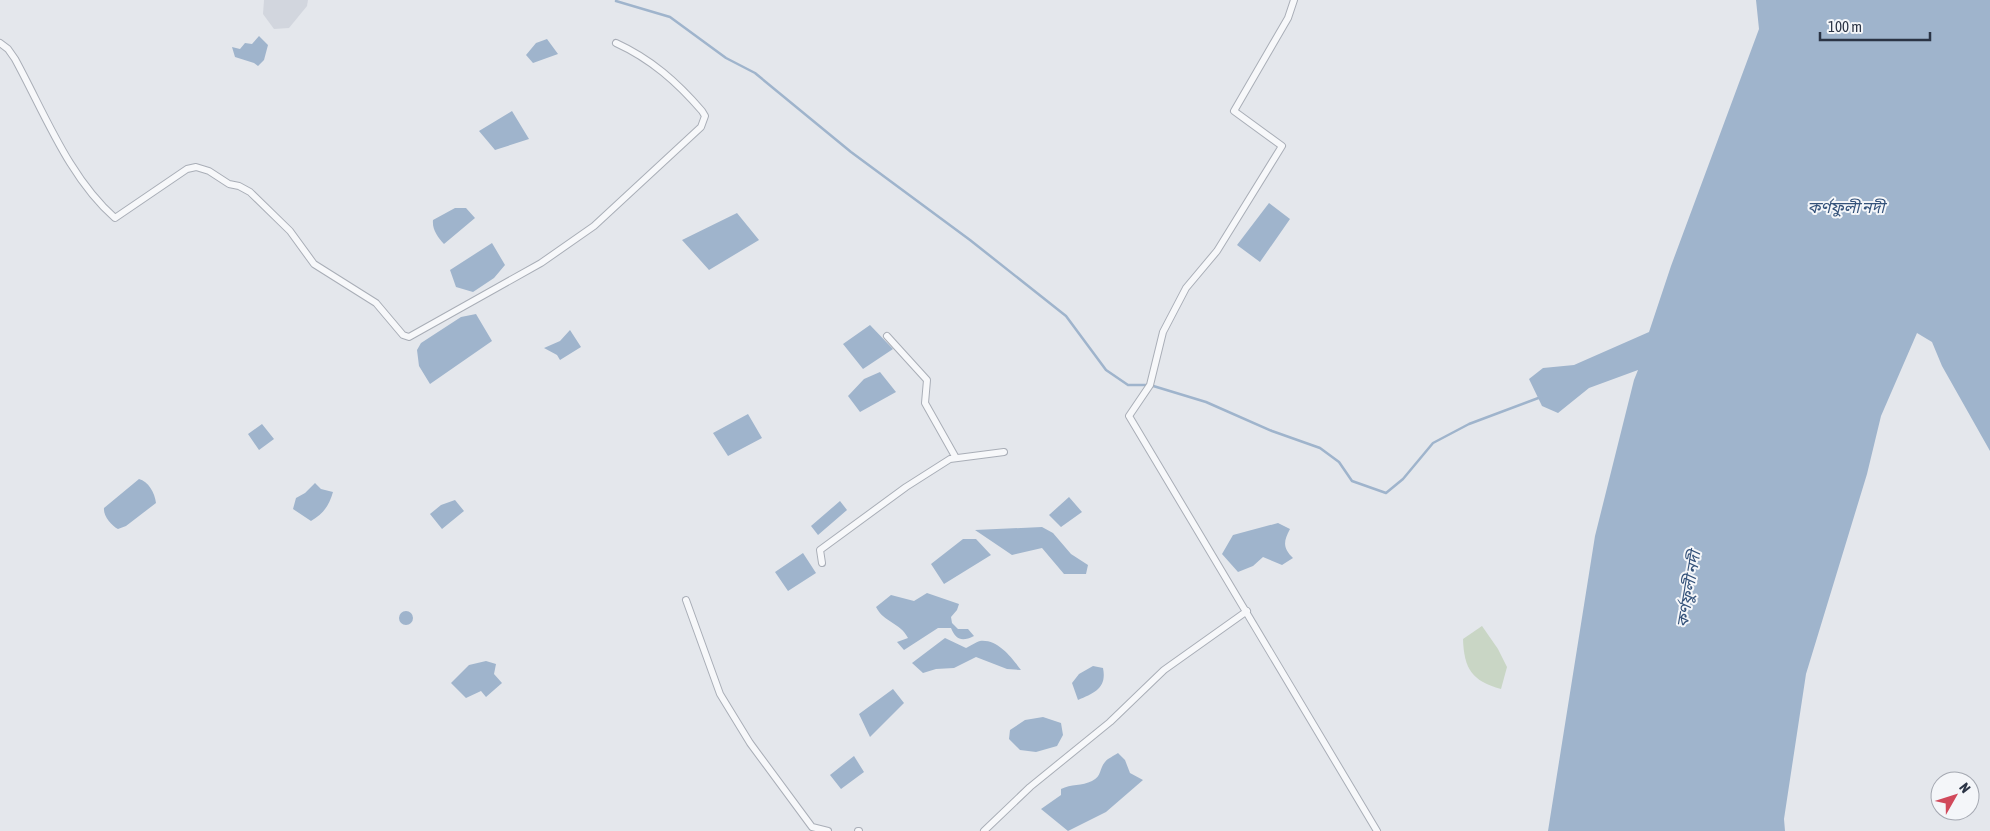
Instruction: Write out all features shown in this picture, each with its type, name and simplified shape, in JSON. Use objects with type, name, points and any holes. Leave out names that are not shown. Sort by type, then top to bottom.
[{"type":"street","points":[[1294,0],[1288,18],[1234,111],[1282,146],[1217,251],[1186,288],[1163,332],[1150,385],[1129,416],[1377,831]]},
{"type":"street","points":[[0,43],[15,59],[58,142],[86,186],[98,201],[116,218],[155,189],[187,169],[196,167],[209,171],[228,184],[239,186],[250,192],[285,225],[314,264],[376,303],[403,335],[409,337],[541,263],[594,226],[701,127],[705,116],[702,110],[669,76],[637,53],[616,43]]},
{"type":"street","points":[[888,336],[927,380],[925,403],[956,458]]},
{"type":"street","points":[[822,564],[820,550],[906,487],[950,459],[1004,452]]},
{"type":"street","points":[[686,600],[720,694],[750,743],[812,827],[828,831]]},
{"type":"street","points":[[984,831],[1030,787],[1110,722],[1164,670],[1247,611]]},
{"type":"shaded area","points":[[264,0],[308,0],[307,6],[289,28],[274,29],[263,14]]},
{"type":"green space","points":[[1482,626],[1498,649],[1507,667],[1501,689],[1476,678],[1465,658],[1463,639]]},
{"type":"water","name":"কর্ণফুলী নদী","points":[[1756,0],[1990,0],[1990,451],[1942,366],[1932,342],[1917,333],[1881,416],[1867,474],[1806,674],[1784,819],[1785,831],[1548,831],[1595,536],[1638,370],[1589,388],[1558,413],[1542,406],[1529,379],[1543,368],[1574,365],[1649,332],[1671,266],[1759,29]]},
{"type":"water","points":[[259,36],[268,45],[264,60],[258,66],[235,57],[232,47],[240,49],[245,43],[252,44]]},
{"type":"water","points":[[547,39],[558,54],[533,63],[526,55],[536,43]]},
{"type":"water","points":[[512,111],[529,139],[495,150],[479,131]]},
{"type":"water","points":[[1269,203],[1290,219],[1260,262],[1237,245]]},
{"type":"water","points":[[455,208],[466,208],[475,218],[444,244],[434,230],[433,220]]},
{"type":"water","points":[[737,213],[759,240],[709,270],[682,240]]},
{"type":"water","points":[[492,243],[505,265],[494,278],[473,292],[456,287],[450,270]]},
{"type":"water","points":[[476,314],[492,341],[430,384],[419,366],[417,350],[421,343],[461,317]]},
{"type":"water","points":[[870,325],[893,349],[863,369],[843,344]]},
{"type":"water","points":[[570,330],[581,347],[560,360],[557,355],[544,348],[560,341]]},
{"type":"water","points":[[880,372],[896,392],[860,412],[848,396],[864,379]]},
{"type":"water","points":[[748,414],[762,438],[728,456],[713,433]]},
{"type":"water","points":[[262,424],[274,439],[259,450],[248,434]]},
{"type":"water","points":[[139,479],[150,488],[156,503],[126,526],[118,529],[108,520],[104,508]]},
{"type":"water","points":[[315,483],[321,489],[333,492],[325,509],[311,521],[293,509],[296,498],[305,493]]},
{"type":"water","points":[[1069,497],[1082,512],[1061,527],[1049,515]]},
{"type":"water","points":[[455,500],[464,511],[442,529],[430,514],[441,505]]},
{"type":"water","points":[[840,501],[847,510],[818,535],[811,526]]},
{"type":"water","points":[[1278,523],[1290,529],[1285,545],[1293,558],[1282,565],[1263,557],[1253,566],[1238,572],[1222,554],[1233,535]]},
{"type":"water","points":[[1042,527],[1053,533],[1071,554],[1088,565],[1086,574],[1064,574],[1042,548],[1012,555],[975,530]]},
{"type":"water","points":[[963,539],[976,539],[991,555],[944,584],[931,564]]},
{"type":"water","points":[[803,553],[816,573],[788,591],[775,572]]},
{"type":"water","points":[[927,593],[959,604],[951,617],[952,623],[958,629],[968,629],[974,636],[960,639],[951,628],[938,628],[904,650],[897,642],[908,638],[905,633],[883,616],[876,607],[891,595],[914,601]]},
{"type":"water","points":[[406,611],[411,613],[413,618],[411,623],[406,625],[401,623],[399,618],[401,613]]},
{"type":"water","points":[[945,638],[966,648],[980,641],[993,643],[1004,650],[1021,670],[1007,669],[976,657],[954,668],[936,669],[923,673],[912,663]]},
{"type":"water","points":[[486,661],[496,664],[494,674],[502,683],[486,697],[481,691],[466,698],[451,683],[469,665]]},
{"type":"water","points":[[1093,666],[1103,668],[1104,675],[1101,685],[1090,695],[1078,700],[1072,683],[1079,674]]},
{"type":"water","points":[[893,689],[904,703],[870,737],[859,714]]},
{"type":"water","points":[[1043,717],[1061,723],[1063,735],[1057,746],[1036,752],[1020,750],[1009,739],[1010,730],[1025,720]]},
{"type":"water","points":[[1118,753],[1125,760],[1130,773],[1143,780],[1106,812],[1068,831],[1041,809],[1061,795],[1061,789],[1088,783],[1095,779],[1105,762]]},
{"type":"water","points":[[854,756],[864,772],[841,789],[830,775]]},
{"type":"waterway","points":[[616,1],[670,17],[726,58],[755,73],[851,152],[970,240],[1066,316],[1106,370],[1128,385],[1150,385],[1206,402],[1272,431],[1320,448],[1339,462],[1352,481],[1386,493],[1403,479],[1433,443],[1469,424],[1541,397]]}]
